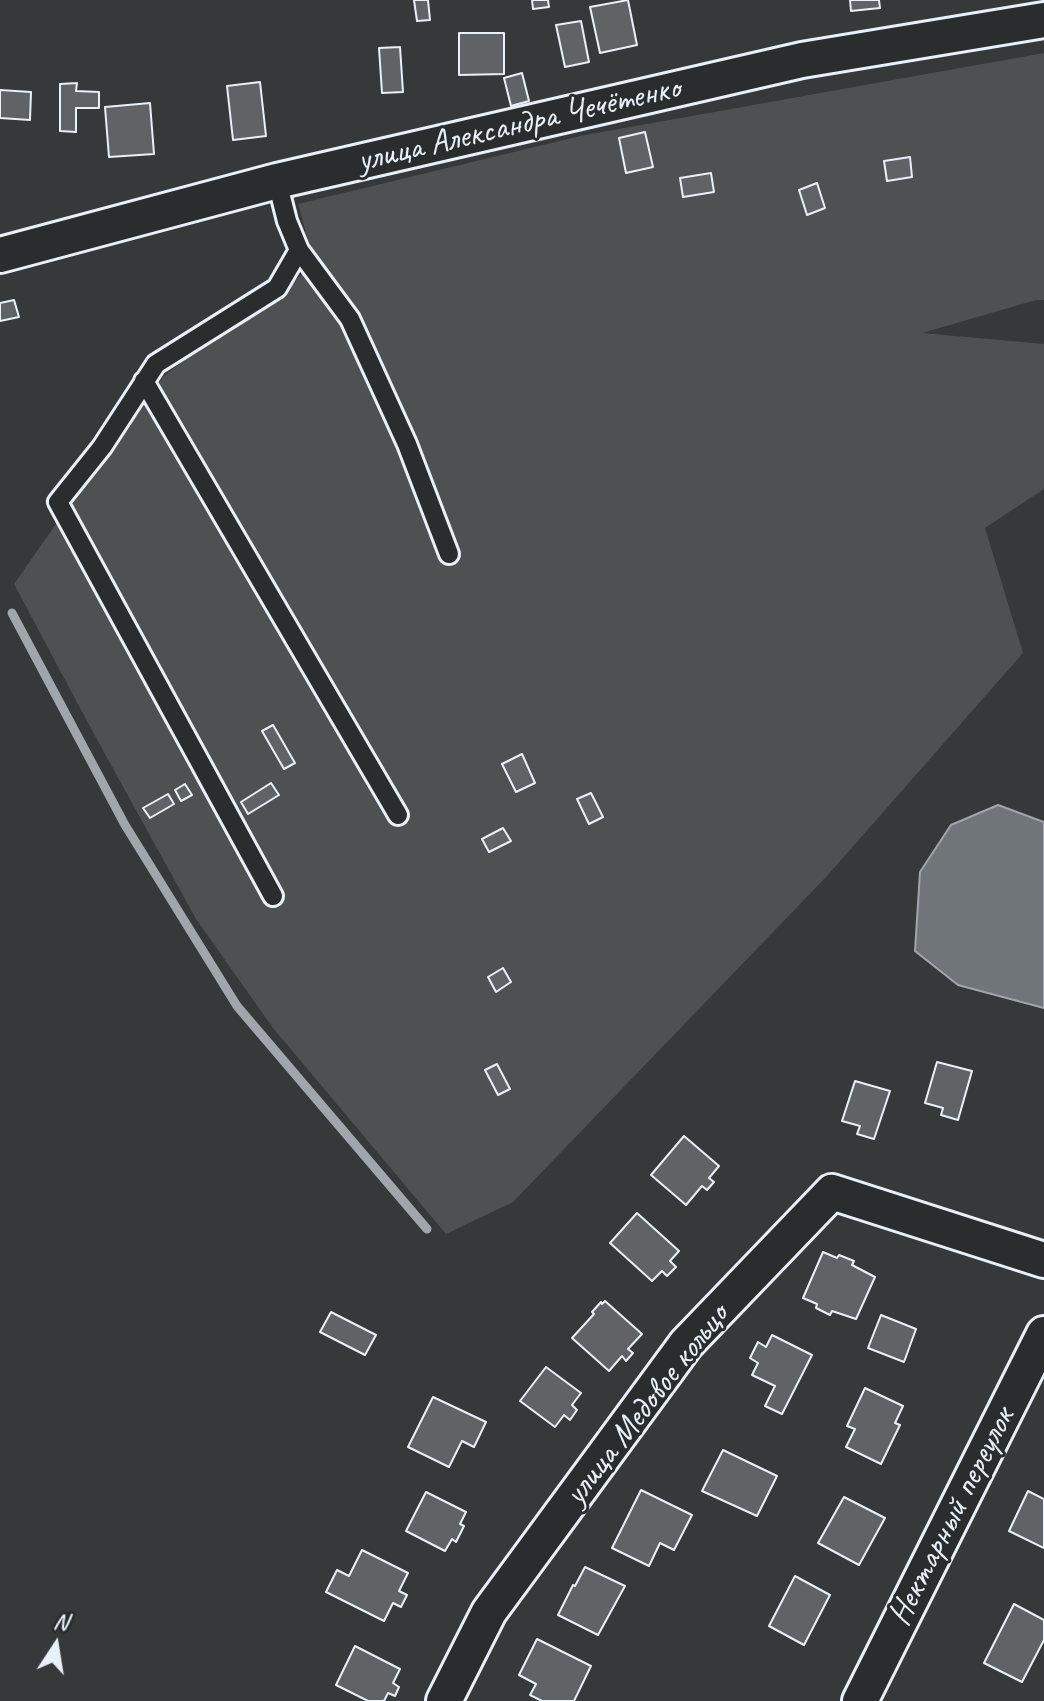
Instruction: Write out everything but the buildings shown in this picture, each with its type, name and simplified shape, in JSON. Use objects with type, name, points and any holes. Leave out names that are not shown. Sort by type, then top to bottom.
[{"type":"street","name":"улица Александра Чечётенко","points":[[0,255],[277,181],[802,60],[1044,20]]},
{"type":"street","name":"улица Медовое кольцо","points":[[444,1701],[489,1612],[686,1344],[832,1192],[1044,1260]]},
{"type":"street","name":"Нектарный переулок","points":[[860,1701],[1044,1334]]},
{"type":"lane","points":[[277,181],[287,221],[299,250],[350,319],[407,444],[449,554]]},
{"type":"lane","points":[[273,896],[58,502],[102,447],[156,364],[277,288],[299,250]]},
{"type":"lane","points":[[144,381],[398,815]]},
{"type":"shaded area","points":[[1044,53],[1044,300],[922,333],[1044,344],[1044,489],[985,528],[1023,653],[827,876],[513,1202],[446,1234],[273,1028],[196,919],[14,584],[164,376],[199,349],[272,303],[314,262],[298,204],[580,136]]},
{"type":"shaded area","points":[[998,805],[1044,822],[1044,1008],[958,985],[915,951],[920,872],[951,825]]},
{"type":"waterway","points":[[12,613],[125,825],[237,1006],[427,1229]]}]
